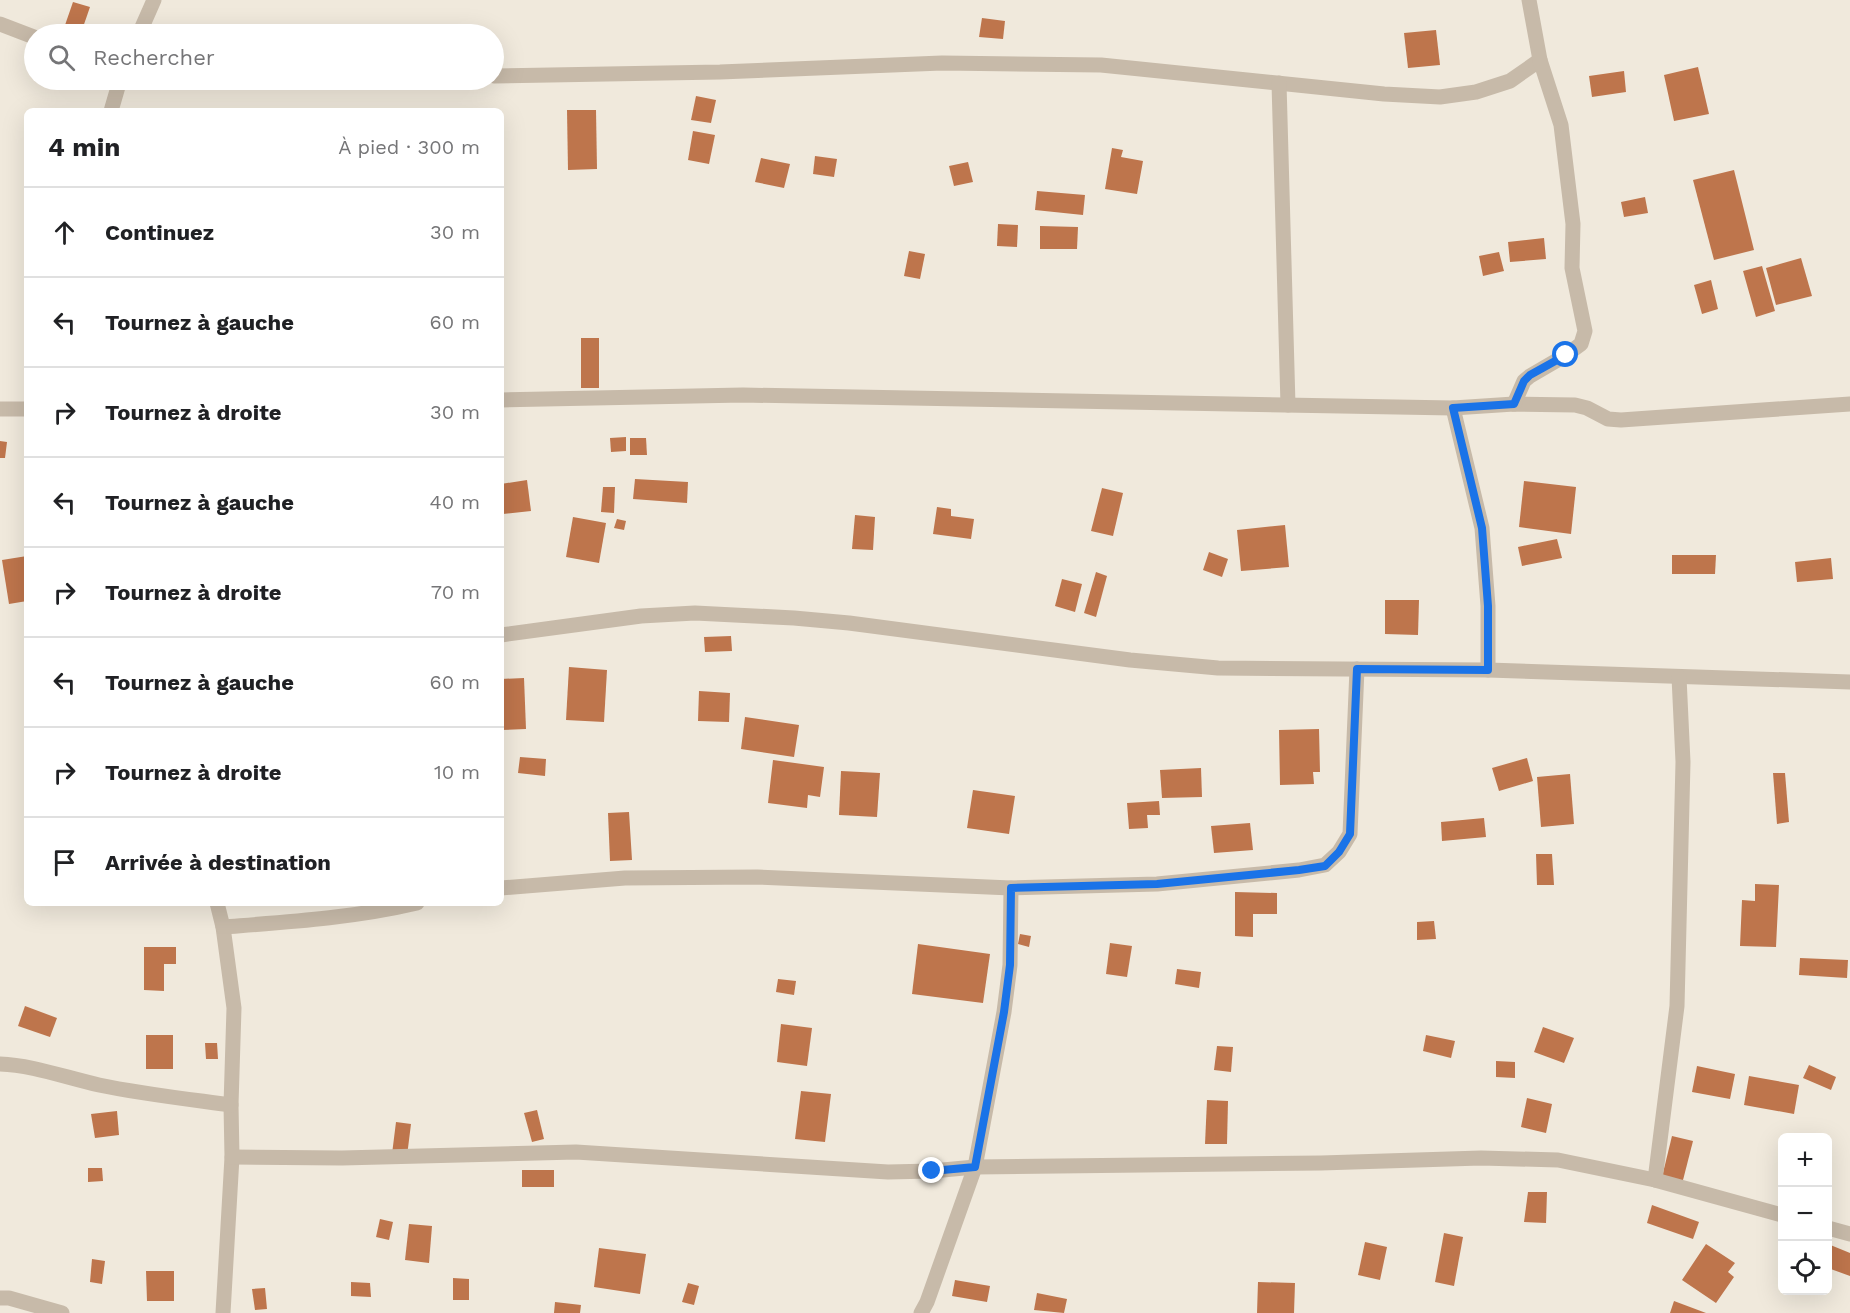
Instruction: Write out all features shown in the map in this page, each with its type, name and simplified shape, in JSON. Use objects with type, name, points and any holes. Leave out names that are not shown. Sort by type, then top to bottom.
[{"type":"street","points":[[143,24],[154,0]]},
{"type":"street","points":[[1514,404],[1524,381],[1581,344],[1585,331],[1572,268],[1573,224],[1561,125],[1539,60],[1529,0]]},
{"type":"street","points":[[0,24],[24,33]]},
{"type":"street","points":[[504,76],[720,72],[942,63],[1101,65],[1384,94],[1440,97],[1476,92],[1510,81],[1539,60]]},
{"type":"street","points":[[1279,83],[1288,405]]},
{"type":"street","points":[[112,108],[117,90]]},
{"type":"street","points":[[504,400],[743,395],[1453,408],[1514,404],[1575,405],[1587,408],[1608,419],[1621,420],[1850,404]]},
{"type":"street","points":[[1453,408],[1482,528],[1488,606],[1488,670]]},
{"type":"street","points":[[0,409],[24,409]]},
{"type":"street","points":[[504,635],[641,616],[695,613],[838,622],[1130,660],[1218,668],[1488,670],[1850,682]]},
{"type":"street","points":[[504,888],[625,878],[733,877],[1011,888],[1157,884],[1325,866],[1339,852],[1350,834],[1357,669]]},
{"type":"street","points":[[1655,1180],[1677,1006],[1683,762],[1679,676]]},
{"type":"street","points":[[921,1313],[927,1302],[975,1167],[1004,1012],[1008,977],[1011,888]]},
{"type":"street","points":[[218,906],[223,927],[234,1008],[232,1157],[223,1313]]},
{"type":"street","points":[[223,927],[347,916],[401,906]]},
{"type":"street","points":[[0,1064],[17,1065],[109,1087],[231,1106]]},
{"type":"street","points":[[232,1157],[342,1158],[576,1152],[888,1172],[975,1167],[1321,1163],[1481,1158],[1558,1160],[1655,1180],[1778,1214]]},
{"type":"street","points":[[1832,1229],[1850,1234]]},
{"type":"street","points":[[0,1298],[9,1298],[62,1313]]},
{"type":"building","points":[[73,2],[90,7],[84,24],[65,24]]},
{"type":"building","points":[[982,18],[1005,21],[1003,39],[979,37]]},
{"type":"building","points":[[1436,30],[1440,65],[1408,68],[1404,33]]},
{"type":"building","points":[[1698,67],[1709,114],[1674,121],[1664,75]]},
{"type":"building","points":[[1624,71],[1626,92],[1592,97],[1589,76]]},
{"type":"building","points":[[696,96],[716,100],[711,123],[691,120]]},
{"type":"building","points":[[567,110],[596,110],[597,169],[568,170]]},
{"type":"building","points":[[693,131],[715,135],[709,164],[688,160]]},
{"type":"building","points":[[1112,148],[1123,150],[1121,157],[1143,161],[1137,194],[1105,189]]},
{"type":"building","points":[[815,156],[837,159],[834,177],[813,174]]},
{"type":"building","points":[[761,158],[790,164],[784,188],[755,182]]},
{"type":"building","points":[[968,162],[973,182],[954,186],[949,166]]},
{"type":"building","points":[[1734,170],[1754,250],[1714,260],[1693,180]]},
{"type":"building","points":[[1037,191],[1085,195],[1083,215],[1035,210]]},
{"type":"building","points":[[1645,197],[1648,213],[1624,217],[1621,202]]},
{"type":"building","points":[[998,224],[1018,225],[1017,247],[997,246]]},
{"type":"building","points":[[1040,226],[1078,227],[1077,249],[1040,249]]},
{"type":"building","points":[[1544,238],[1546,259],[1510,262],[1508,242]]},
{"type":"building","points":[[909,251],[925,254],[920,279],[904,276]]},
{"type":"building","points":[[1499,252],[1504,271],[1483,276],[1479,256]]},
{"type":"building","points":[[1801,258],[1812,296],[1776,305],[1766,268]]},
{"type":"building","points":[[1762,266],[1775,311],[1756,317],[1743,271]]},
{"type":"building","points":[[1711,280],[1718,309],[1702,314],[1694,285]]},
{"type":"building","points":[[581,338],[599,338],[599,388],[581,388]]},
{"type":"building","points":[[626,437],[626,451],[611,452],[610,438]]},
{"type":"building","points":[[630,438],[646,438],[647,455],[630,455]]},
{"type":"building","points":[[0,441],[7,442],[5,458],[0,458]]},
{"type":"building","points":[[635,479],[688,482],[687,503],[633,499]]},
{"type":"building","points":[[527,480],[531,511],[504,514],[504,484]]},
{"type":"building","points":[[1524,481],[1576,487],[1571,534],[1519,527]]},
{"type":"building","points":[[603,487],[615,487],[614,513],[601,512]]},
{"type":"building","points":[[1102,488],[1123,493],[1113,536],[1091,531]]},
{"type":"building","points":[[937,507],[951,509],[951,516],[974,519],[971,539],[933,534]]},
{"type":"building","points":[[855,515],[875,517],[873,550],[852,549]]},
{"type":"building","points":[[573,517],[606,523],[599,563],[566,557]]},
{"type":"building","points":[[617,519],[626,521],[624,530],[614,528]]},
{"type":"building","points":[[1285,525],[1289,567],[1241,571],[1237,530]]},
{"type":"building","points":[[1557,539],[1562,558],[1522,566],[1518,547]]},
{"type":"building","points":[[1209,552],[1228,559],[1222,577],[1203,570]]},
{"type":"building","points":[[1672,555],[1716,555],[1715,574],[1672,574]]},
{"type":"building","points":[[24,556],[24,602],[9,604],[2,560]]},
{"type":"building","points":[[1831,558],[1833,579],[1797,582],[1795,562]]},
{"type":"building","points":[[1096,572],[1107,576],[1096,617],[1084,613]]},
{"type":"building","points":[[1062,579],[1082,584],[1075,612],[1055,606]]},
{"type":"building","points":[[1385,600],[1419,600],[1418,635],[1385,634]]},
{"type":"building","points":[[731,636],[732,651],[705,652],[704,637]]},
{"type":"building","points":[[569,667],[607,670],[604,722],[566,720]]},
{"type":"building","points":[[524,678],[526,729],[504,730],[504,679]]},
{"type":"building","points":[[699,691],[730,693],[729,722],[698,721]]},
{"type":"building","points":[[745,717],[799,725],[794,757],[741,749]]},
{"type":"building","points":[[1319,729],[1320,772],[1313,772],[1314,784],[1280,785],[1279,730]]},
{"type":"building","points":[[520,757],[546,759],[545,776],[518,773]]},
{"type":"building","points":[[1527,758],[1533,781],[1499,791],[1492,768]]},
{"type":"building","points":[[773,760],[824,767],[820,797],[808,795],[807,808],[768,803]]},
{"type":"building","points":[[1201,768],[1202,797],[1162,798],[1160,770]]},
{"type":"building","points":[[841,771],[880,773],[877,817],[839,815]]},
{"type":"building","points":[[1773,773],[1785,773],[1789,822],[1777,824]]},
{"type":"building","points":[[1570,774],[1574,824],[1541,827],[1537,777]]},
{"type":"building","points":[[973,790],[1015,796],[1009,834],[967,828]]},
{"type":"building","points":[[1159,801],[1160,815],[1147,815],[1148,828],[1129,829],[1127,803]]},
{"type":"building","points":[[629,812],[632,860],[610,861],[608,813]]},
{"type":"building","points":[[1484,818],[1486,837],[1442,841],[1441,822]]},
{"type":"building","points":[[1250,823],[1253,850],[1214,853],[1211,826]]},
{"type":"building","points":[[1536,854],[1552,854],[1554,885],[1537,885]]},
{"type":"building","points":[[1755,884],[1779,885],[1776,947],[1740,946],[1742,900],[1755,901]]},
{"type":"building","points":[[1235,892],[1277,893],[1277,914],[1253,914],[1253,937],[1235,936]]},
{"type":"building","points":[[1434,921],[1436,939],[1417,940],[1417,922]]},
{"type":"building","points":[[1020,934],[1031,936],[1029,947],[1018,944]]},
{"type":"building","points":[[1110,943],[1132,946],[1127,977],[1106,974]]},
{"type":"building","points":[[918,944],[990,954],[983,1003],[912,994]]},
{"type":"building","points":[[144,947],[176,947],[176,964],[164,964],[164,991],[144,990]]},
{"type":"building","points":[[1800,958],[1848,960],[1847,978],[1799,975]]},
{"type":"building","points":[[1177,969],[1201,972],[1199,988],[1175,984]]},
{"type":"building","points":[[778,979],[796,981],[794,995],[776,992]]},
{"type":"building","points":[[25,1006],[57,1018],[50,1037],[18,1026]]},
{"type":"building","points":[[781,1024],[812,1028],[807,1066],[777,1062]]},
{"type":"building","points":[[1543,1027],[1574,1038],[1564,1063],[1534,1052]]},
{"type":"building","points":[[146,1035],[173,1035],[173,1069],[146,1069]]},
{"type":"building","points":[[1426,1035],[1455,1041],[1451,1058],[1423,1051]]},
{"type":"building","points":[[205,1043],[217,1043],[218,1059],[206,1059]]},
{"type":"building","points":[[1217,1046],[1233,1047],[1231,1072],[1214,1070]]},
{"type":"building","points":[[1496,1061],[1515,1062],[1515,1078],[1496,1077]]},
{"type":"building","points":[[1809,1065],[1836,1077],[1831,1090],[1803,1078]]},
{"type":"building","points":[[1697,1066],[1735,1074],[1730,1099],[1692,1092]]},
{"type":"building","points":[[1749,1076],[1799,1085],[1794,1114],[1744,1105]]},
{"type":"building","points":[[801,1091],[831,1094],[825,1142],[795,1139]]},
{"type":"building","points":[[1527,1098],[1552,1104],[1546,1133],[1521,1127]]},
{"type":"building","points":[[1207,1100],[1228,1101],[1227,1144],[1205,1144]]},
{"type":"building","points":[[537,1110],[544,1139],[532,1142],[524,1113]]},
{"type":"building","points":[[117,1111],[119,1135],[95,1138],[91,1114]]},
{"type":"building","points":[[396,1122],[411,1124],[407,1156],[392,1154]]},
{"type":"building","points":[[1672,1136],[1693,1141],[1682,1184],[1662,1177]]},
{"type":"building","points":[[88,1168],[102,1168],[103,1181],[88,1182]]},
{"type":"building","points":[[522,1170],[554,1170],[554,1187],[522,1187]]},
{"type":"building","points":[[1528,1192],[1547,1192],[1546,1223],[1524,1222]]},
{"type":"building","points":[[1652,1205],[1699,1222],[1693,1239],[1647,1223]]},
{"type":"building","points":[[380,1219],[393,1222],[389,1240],[376,1237]]},
{"type":"building","points":[[409,1224],[432,1226],[429,1263],[405,1260]]},
{"type":"building","points":[[1444,1233],[1463,1237],[1454,1286],[1435,1282]]},
{"type":"building","points":[[1365,1242],[1387,1247],[1380,1280],[1358,1275]]},
{"type":"building","points":[[1706,1244],[1735,1263],[1728,1272],[1734,1277],[1716,1303],[1682,1280]]},
{"type":"building","points":[[1832,1246],[1850,1253],[1850,1276],[1832,1269]]},
{"type":"building","points":[[599,1248],[646,1254],[640,1294],[594,1287]]},
{"type":"building","points":[[92,1259],[105,1261],[102,1284],[90,1282]]},
{"type":"building","points":[[146,1271],[174,1271],[174,1301],[147,1301]]},
{"type":"building","points":[[453,1278],[469,1279],[469,1300],[453,1300]]},
{"type":"building","points":[[955,1280],[990,1286],[987,1302],[952,1296]]},
{"type":"building","points":[[351,1282],[370,1283],[371,1297],[351,1296]]},
{"type":"building","points":[[1258,1282],[1295,1283],[1294,1313],[1257,1313]]},
{"type":"building","points":[[688,1283],[699,1286],[694,1305],[682,1302]]},
{"type":"building","points":[[265,1288],[267,1309],[255,1310],[252,1289]]},
{"type":"building","points":[[1037,1293],[1067,1299],[1064,1313],[1034,1310]]},
{"type":"building","points":[[1674,1301],[1706,1313],[1670,1313]]},
{"type":"building","points":[[555,1302],[581,1305],[580,1313],[554,1313]]},
{"type":"route","points":[[932,1171],[975,1167],[1004,1012],[1010,965],[1011,888],[1157,884],[1325,866],[1339,852],[1350,834],[1357,669],[1488,670],[1488,606],[1482,528],[1453,408],[1514,404],[1519,388],[1530,375],[1566,355]]}]
